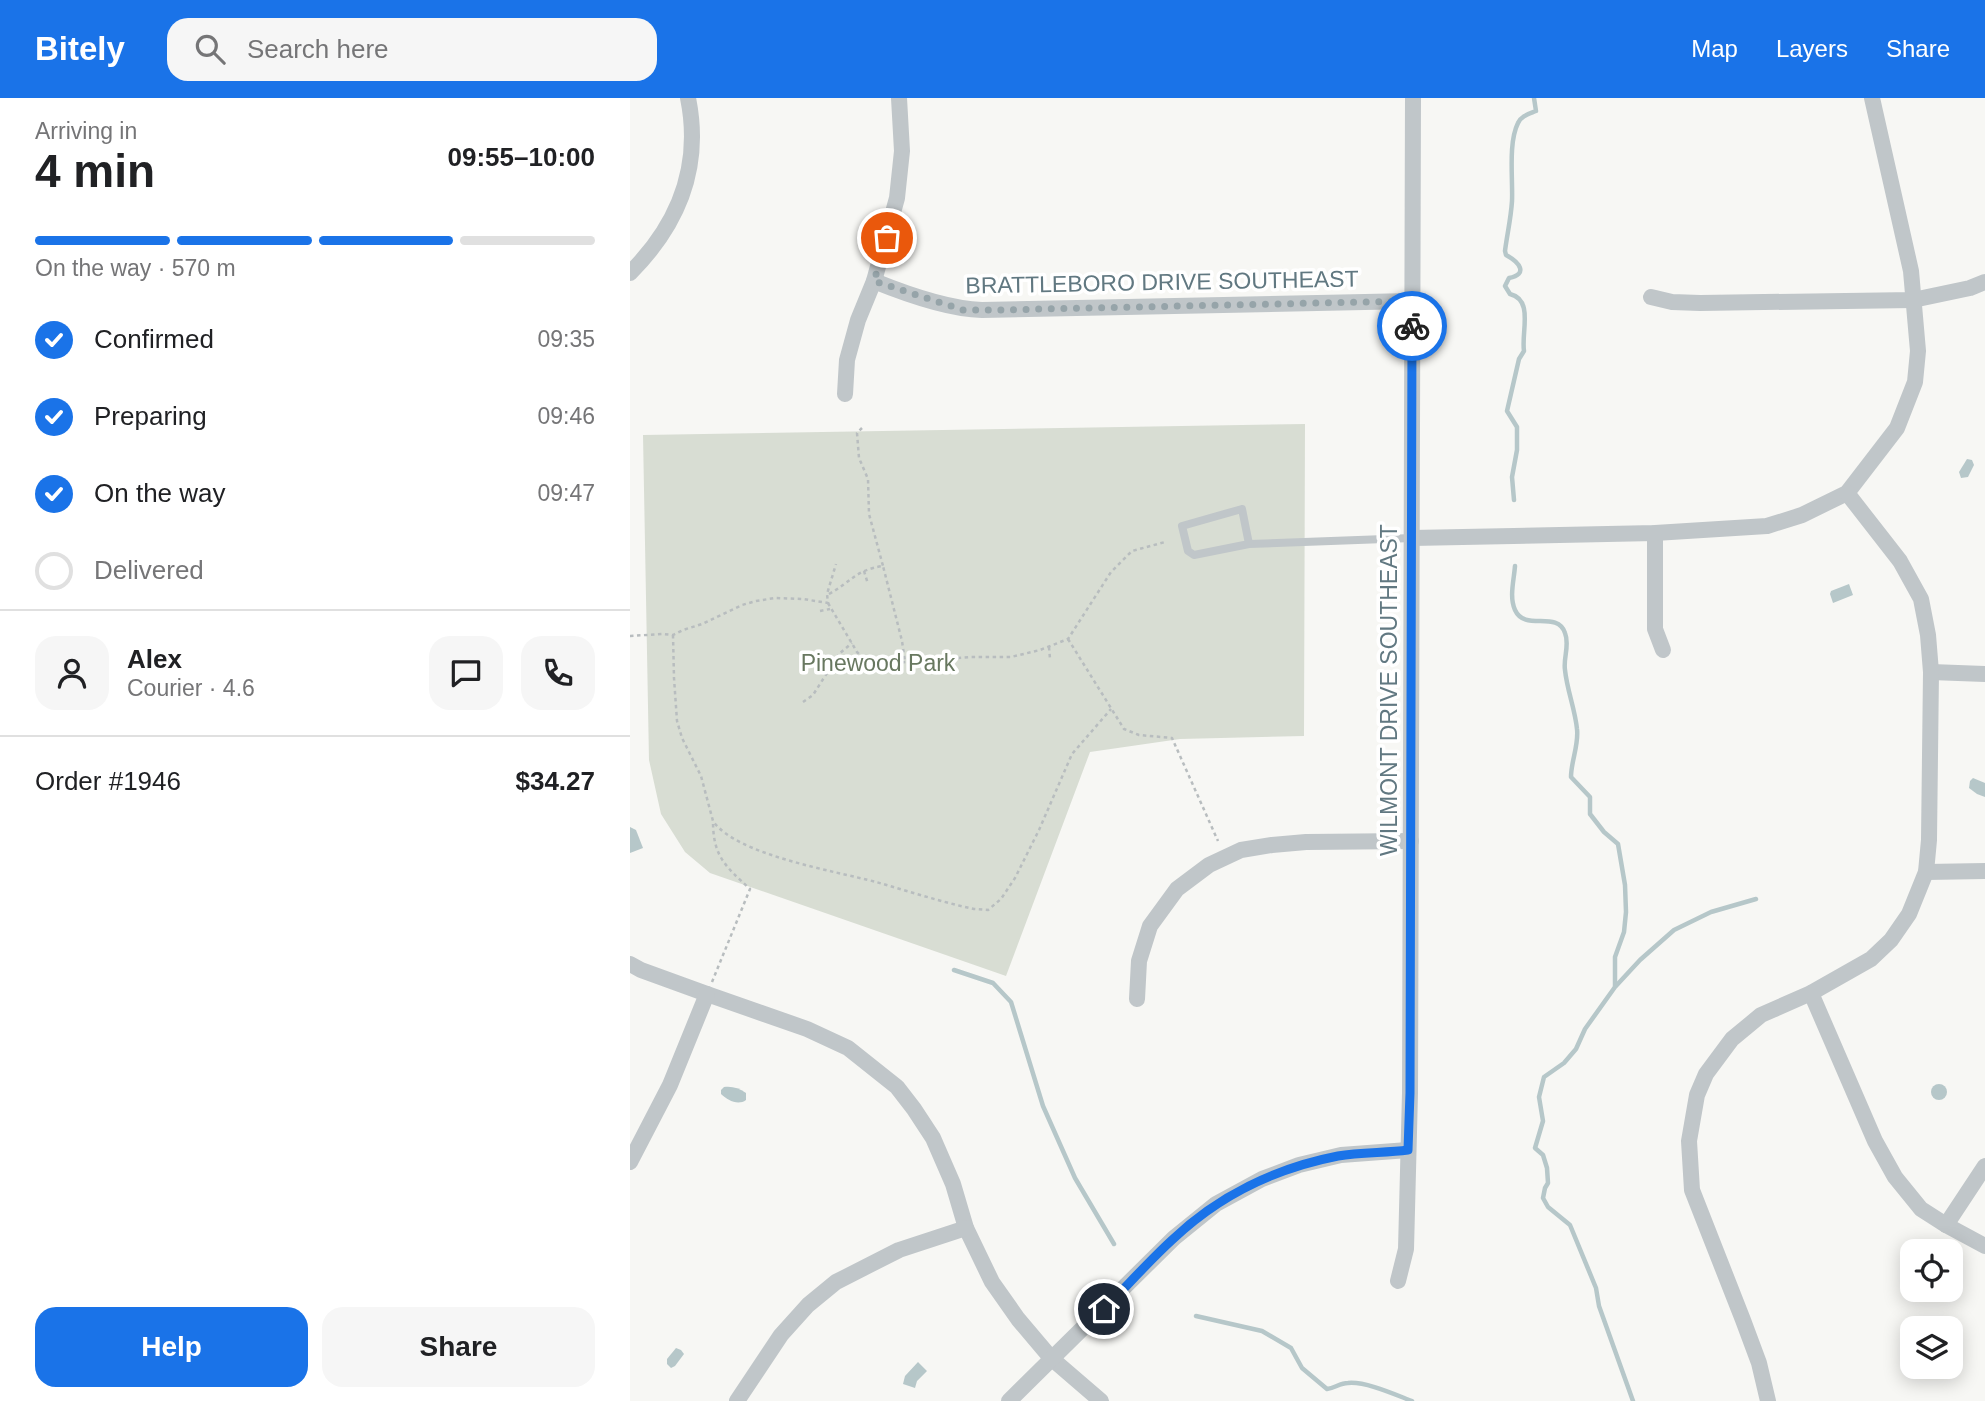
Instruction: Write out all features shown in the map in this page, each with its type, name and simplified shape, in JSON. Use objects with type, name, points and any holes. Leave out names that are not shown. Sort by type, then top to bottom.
[{"type":"street","points":[[630,273],[654,248],[671,221],[684,190],[692,145],[691,108],[688,98]]},
{"type":"street","points":[[845,394],[847,360],[858,320],[874,281],[897,198],[902,151],[899,98]]},
{"type":"street","name":"WILMONT DRIVE SOUTHEAST","points":[[1398,1281],[1406,1249],[1410,1093],[1413,98]]},
{"type":"street","points":[[1412,538],[1655,533],[1767,526],[1802,515],[1847,493],[1897,428],[1915,382],[1918,351],[1911,271],[1872,98]]},
{"type":"street","name":"BRATTLEBORO DRIVE SOUTHEAST","points":[[874,281],[963,310],[1412,301]]},
{"type":"street","points":[[1651,297],[1672,302],[1700,303],[1913,300],[1970,288],[1985,282]]},
{"type":"street","points":[[1768,1401],[1759,1363],[1692,1190],[1689,1141],[1697,1095],[1706,1074],[1732,1039],[1764,1013],[1811,993],[1871,959],[1891,940],[1909,914],[1927,872],[1930,840],[1931,672],[1928,635],[1920,599],[1900,561],[1847,493]]},
{"type":"street","points":[[1655,533],[1655,629],[1663,650]]},
{"type":"street","points":[[1931,672],[1985,674]]},
{"type":"street","points":[[1138,999],[1139,961],[1150,926],[1177,890],[1209,865],[1241,850],[1272,845],[1411,841]]},
{"type":"street","points":[[1927,872],[1985,871]]},
{"type":"street","points":[[630,964],[707,995],[789,1022],[848,1048],[897,1087],[933,1138],[953,1184],[967,1228],[992,1282],[1018,1319],[1051,1358],[1101,1401]]},
{"type":"street","points":[[1811,993],[1875,1141],[1895,1177],[1921,1209],[1985,1246]]},
{"type":"street","points":[[630,1162],[670,1085],[707,995]]},
{"type":"street","points":[[1009,1401],[1174,1238],[1216,1204],[1262,1179],[1299,1165],[1341,1155],[1408,1150]]},
{"type":"street","points":[[1946,1225],[1985,1167]]},
{"type":"street","points":[[737,1401],[781,1335],[835,1282],[899,1250],[967,1228]]},
{"type":"lane","points":[[1249,544],[1242,509],[1182,526],[1188,551],[1194,555],[1249,544],[1412,538]]},
{"type":"path","points":[[862,428],[857,433],[859,458],[868,479],[869,514],[900,628],[905,662]]},
{"type":"path","points":[[836,564],[827,594],[830,609],[862,657],[869,661],[1011,657],[1068,639],[1111,572],[1126,556],[1132,551],[1165,542]]},
{"type":"path","points":[[827,594],[838,589],[854,575],[883,566]]},
{"type":"path","points":[[864,571],[868,584]]},
{"type":"path","points":[[630,636],[673,635],[742,605],[775,598],[828,603]]},
{"type":"path","points":[[820,611],[830,609]]},
{"type":"path","points":[[673,635],[677,721],[682,738],[701,776],[720,859],[750,889],[707,995]]},
{"type":"path","points":[[1068,639],[1124,729],[1139,735],[1172,737],[1218,841]]},
{"type":"path","points":[[803,702],[813,695],[839,654],[852,643]]},
{"type":"path","points":[[1049,647],[1050,659]]},
{"type":"path","points":[[713,821],[729,837],[800,864],[959,906],[988,910],[1001,899],[1014,878],[1039,830],[1072,754],[1111,709]]},
{"type":"green space","name":"Pinewood Park","points":[[1305,424],[1304,736],[1180,739],[1090,752],[1006,976],[710,873],[685,852],[661,814],[649,760],[643,435]]},
{"type":"shaded area","points":[[1967,459],[1972,460],[1974,465],[1968,477],[1961,478],[1959,472]]},
{"type":"shaded area","points":[[1849,584],[1853,595],[1833,603],[1831,591]]},
{"type":"shaded area","points":[[1973,778],[1985,783],[1985,797],[1969,788]]},
{"type":"shaded area","points":[[630,827],[636,830],[643,848],[630,853]]},
{"type":"shaded area","points":[[1939,1084],[1945,1086],[1945,1098],[1939,1100],[1933,1098],[1931,1092],[1933,1086]]},
{"type":"shaded area","points":[[724,1087],[743,1091],[746,1093],[746,1100],[736,1102],[726,1098],[721,1094]]},
{"type":"shaded area","points":[[676,1348],[684,1354],[671,1368],[667,1359]]},
{"type":"shaded area","points":[[918,1362],[927,1371],[917,1381],[915,1388],[903,1384],[905,1376]]},
{"type":"waterway","points":[[1514,500],[1512,477],[1517,450],[1517,427],[1507,411],[1519,359],[1524,351],[1525,318],[1522,303],[1510,294],[1505,286],[1509,278],[1520,271],[1518,264],[1506,255],[1505,251],[1512,201],[1513,141],[1519,121],[1536,111],[1534,98]]},
{"type":"waterway","points":[[1515,566],[1512,588],[1515,610],[1526,620],[1555,623],[1561,626],[1565,633],[1565,670],[1577,735],[1571,777],[1590,797],[1590,814],[1618,844],[1625,885],[1626,912],[1624,932],[1615,957],[1615,986]]},
{"type":"waterway","points":[[1633,1401],[1599,1306],[1596,1288],[1570,1225],[1548,1207],[1543,1198],[1548,1183],[1547,1168],[1543,1155],[1535,1148],[1543,1121],[1539,1097],[1544,1077],[1564,1063],[1576,1049],[1585,1029],[1615,987],[1640,960],[1674,930],[1711,912],[1756,899]]},
{"type":"waterway","points":[[954,970],[993,983],[1011,1002],[1043,1106],[1075,1178],[1114,1244]]},
{"type":"waterway","points":[[1196,1316],[1262,1331],[1291,1348],[1302,1368],[1327,1389],[1345,1383],[1363,1384],[1412,1401]]},
{"type":"way so far","points":[[887,238],[874,281],[963,310],[1412,301],[1412,326]]},
{"type":"route","points":[[1104,1309],[1174,1238],[1216,1204],[1262,1179],[1299,1165],[1341,1155],[1408,1150],[1412,326]]}]
